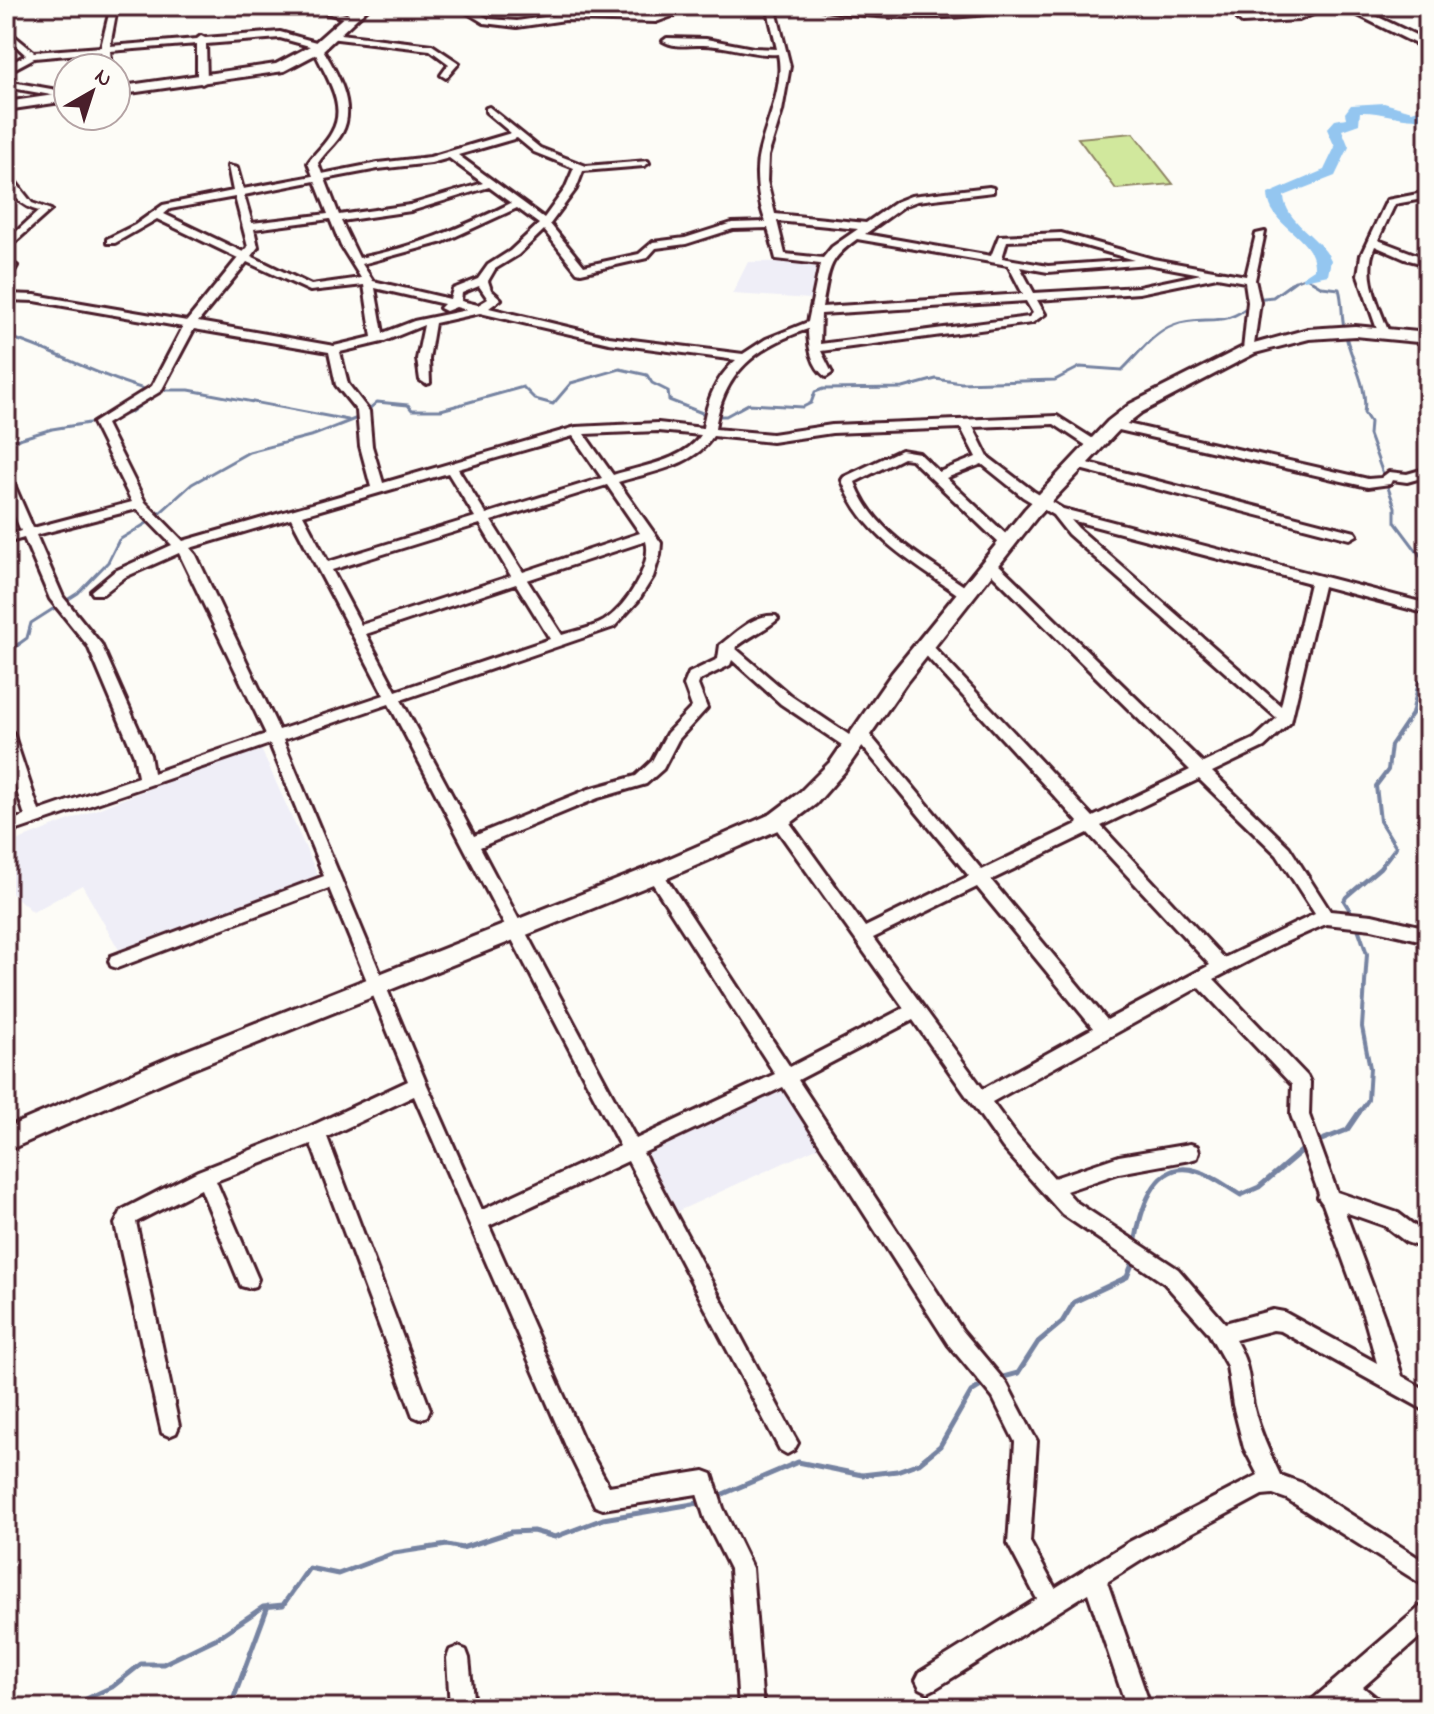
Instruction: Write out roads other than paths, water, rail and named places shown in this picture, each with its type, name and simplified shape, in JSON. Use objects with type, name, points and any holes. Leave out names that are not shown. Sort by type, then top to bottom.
[{"type":"main road","points":[[132,89],[279,68],[319,47],[364,6]]},
{"type":"main road","points":[[6,106],[52,99]]},
{"type":"street","points":[[303,6],[353,17]]},
{"type":"street","points":[[464,7],[487,21],[517,24],[565,17],[656,19],[696,6]]},
{"type":"street","points":[[771,6],[783,51],[782,89],[763,156],[762,181],[770,221],[780,257],[826,261]]},
{"type":"street","points":[[819,6],[890,13],[978,14],[1005,12],[1015,6]]},
{"type":"street","points":[[1242,20],[1299,17],[1328,6]]},
{"type":"street","points":[[1346,6],[1428,46]]},
{"type":"street","points":[[105,50],[113,8]]},
{"type":"street","points":[[6,32],[32,55]]},
{"type":"street","points":[[6,70],[32,55],[201,39],[280,35],[319,47],[335,84],[342,117],[337,133],[313,163],[334,218],[368,282],[378,340]]},
{"type":"street","points":[[332,36],[432,48],[454,63],[446,75]]},
{"type":"street","points":[[201,39],[202,81]]},
{"type":"street","points":[[667,41],[677,45],[706,42],[761,53],[783,51]]},
{"type":"street","points":[[6,84],[52,93]]},
{"type":"street","points":[[489,110],[537,150],[579,167],[644,163]]},
{"type":"street","points":[[111,241],[139,227],[167,207],[452,155],[516,135]]},
{"type":"street","points":[[452,155],[544,223],[581,270],[643,256],[653,245],[686,241],[732,226],[770,221],[865,226]]},
{"type":"street","points":[[6,297],[35,298],[334,349],[371,344],[425,322],[482,311],[495,299],[486,291],[483,281],[490,266],[513,254],[544,223],[572,186],[579,167]]},
{"type":"street","points":[[232,168],[253,247],[191,323],[154,390],[100,421],[140,504],[182,546],[274,735],[418,1085],[603,1498],[704,1482],[713,1511],[741,1568],[751,1708]]},
{"type":"street","points":[[6,177],[28,205],[46,210],[6,247]]},
{"type":"street","points":[[246,227],[411,208],[492,183]]},
{"type":"street","points":[[826,373],[814,348],[813,324],[826,261],[865,226],[915,198],[989,190]]},
{"type":"street","points":[[1383,333],[1363,275],[1372,241],[1391,202],[1428,195]]},
{"type":"street","points":[[355,262],[397,255],[455,236],[519,203]]},
{"type":"street","points":[[155,214],[310,288],[368,282],[482,311],[648,347],[747,358]]},
{"type":"street","points":[[995,261],[1003,238],[1048,234],[1152,262],[1250,280]]},
{"type":"street","points":[[1249,350],[1254,299],[1250,280],[1261,234]]},
{"type":"street","points":[[853,235],[1013,264],[1073,269],[1152,262]]},
{"type":"street","points":[[1372,241],[1428,262]]},
{"type":"street","points":[[6,263],[12,266],[6,276]]},
{"type":"street","points":[[814,348],[1032,320],[1039,314],[1013,264]]},
{"type":"street","points":[[816,311],[1139,290],[1213,275]]},
{"type":"street","points":[[425,322],[455,303],[457,291],[483,281]]},
{"type":"street","points":[[425,322],[423,359],[426,380]]},
{"type":"street","points":[[327,567],[678,459],[694,450],[712,421],[726,379],[747,358],[790,330],[813,324]]},
{"type":"street","points":[[6,1140],[184,1062],[655,874],[779,820],[808,798],[1006,542],[1050,507],[1076,464],[1114,425],[1158,395],[1249,350],[1308,334],[1383,333],[1428,338]]},
{"type":"street","points":[[334,349],[342,385],[364,413],[366,446],[378,488]]},
{"type":"street","points":[[98,591],[120,574],[182,546],[576,431],[712,421],[772,438],[832,429],[1057,420],[1094,445]]},
{"type":"street","points":[[965,424],[983,459],[1050,507],[1094,551],[1286,718]]},
{"type":"street","points":[[1114,425],[1368,483],[1385,481],[1389,476],[1407,478],[1416,472],[1428,472]]},
{"type":"street","points":[[6,828],[609,624],[646,577],[655,555],[649,535],[576,431]]},
{"type":"street","points":[[965,593],[890,539],[873,522],[848,480],[901,454],[915,456],[1006,542]]},
{"type":"street","points":[[937,477],[983,459]]},
{"type":"street","points":[[1076,464],[1350,535]]},
{"type":"street","points":[[450,466],[559,642]]},
{"type":"street","points":[[6,480],[60,604],[94,644],[142,755],[146,779]]},
{"type":"street","points":[[6,539],[140,504]]},
{"type":"street","points":[[1050,507],[1317,582],[1427,609]]},
{"type":"street","points":[[295,513],[327,567],[392,697],[473,843],[787,1443]]},
{"type":"street","points":[[359,631],[649,535]]},
{"type":"street","points":[[989,563],[1283,851],[1330,918]]},
{"type":"street","points":[[861,936],[1259,743],[1286,718],[1317,582]]},
{"type":"street","points":[[725,648],[751,628],[771,619]]},
{"type":"street","points":[[925,646],[1222,967]]},
{"type":"street","points":[[725,648],[752,666],[761,680],[788,701],[856,739],[1105,1030]]},
{"type":"street","points":[[473,843],[594,793],[641,780],[658,765],[672,737],[700,708],[691,685],[694,677],[725,661],[725,648]]},
{"type":"street","points":[[6,733],[33,817]]},
{"type":"street","points":[[779,820],[980,1100],[1051,1189],[1083,1219],[1171,1276],[1220,1334],[1237,1363],[1243,1405],[1255,1448],[1273,1483]]},
{"type":"street","points":[[655,874],[955,1337],[1000,1391],[1026,1441],[1019,1544],[1051,1603]]},
{"type":"street","points":[[117,961],[335,879]]},
{"type":"street","points":[[980,1100],[1222,967],[1330,918],[1372,922],[1428,935]]},
{"type":"street","points":[[1400,928],[1428,920]]},
{"type":"street","points":[[1202,978],[1301,1082],[1300,1115],[1327,1197],[1374,1317],[1393,1381]]},
{"type":"street","points":[[478,1222],[785,1077],[916,1010]]},
{"type":"street","points":[[169,1426],[125,1224],[135,1210],[205,1177],[316,1133],[418,1085]]},
{"type":"street","points":[[316,1133],[420,1409]]},
{"type":"street","points":[[1051,1189],[1089,1170],[1144,1157],[1190,1152]]},
{"type":"street","points":[[205,1177],[248,1279]]},
{"type":"street","points":[[1327,1197],[1391,1219],[1413,1236],[1428,1241]]},
{"type":"street","points":[[1220,1334],[1273,1320],[1284,1322],[1428,1402]]},
{"type":"street","points":[[928,1680],[1137,1550],[1260,1485],[1273,1483],[1294,1491],[1428,1577]]},
{"type":"street","points":[[1094,1577],[1139,1708]]},
{"type":"street","points":[[1320,1708],[1428,1615]]},
{"type":"street","points":[[458,1658],[462,1708]]},
{"type":"street","points":[[1346,1688],[1371,1708]]},
{"type":"waterway","points":[[1310,277],[1322,272],[1323,260],[1310,241],[1282,214],[1276,205],[1276,194],[1330,173],[1342,147],[1334,129],[1340,123],[1354,121],[1352,113],[1356,108],[1384,107],[1412,115],[1428,110]]},
{"type":"waterway","points":[[1295,281],[1305,277],[1315,283]]},
{"type":"waterway","points":[[1255,299],[1273,297],[1295,281]]},
{"type":"waterway","points":[[1290,283],[1295,281]]},
{"type":"waterway","points":[[1312,281],[1322,287],[1339,289],[1346,338],[1364,391],[1364,413],[1370,422],[1369,435],[1395,507],[1395,522],[1428,566]]},
{"type":"waterway","points":[[16,646],[27,638],[31,623],[78,593],[108,562],[119,540],[152,520],[192,484],[249,452],[314,435],[360,417],[377,402],[408,405],[412,410],[441,410],[523,387],[535,399],[553,404],[571,383],[620,369],[647,375],[652,383],[668,391],[669,400],[710,416],[726,416],[748,404],[803,407],[811,403],[815,392],[823,389],[903,388],[936,379],[961,383],[1055,380],[1080,367],[1122,370],[1166,329],[1184,322],[1232,317],[1249,305]]},
{"type":"waterway","points":[[6,336],[148,390]]},
{"type":"waterway","points":[[157,390],[189,390],[348,420]]},
{"type":"waterway","points":[[109,420],[131,412],[160,391]]},
{"type":"waterway","points":[[6,443],[52,429],[101,421]]},
{"type":"waterway","points":[[6,654],[19,644]]},
{"type":"waterway","points":[[1354,917],[1344,901],[1346,897],[1380,868],[1396,847],[1380,821],[1376,786],[1388,770],[1391,745],[1412,714],[1419,682],[1428,680]]},
{"type":"waterway","points":[[1357,925],[1367,954],[1362,1027],[1370,1068],[1368,1100],[1359,1113]]},
{"type":"waterway","points":[[1314,1143],[1347,1130],[1360,1111]]},
{"type":"waterway","points":[[1135,1246],[1145,1205],[1159,1180],[1169,1172],[1182,1169],[1197,1171],[1241,1195],[1259,1187],[1306,1147]]},
{"type":"waterway","points":[[996,1379],[1018,1373],[1038,1342],[1062,1322],[1074,1302],[1127,1277],[1134,1259]]},
{"type":"waterway","points":[[716,1497],[798,1462],[862,1475],[897,1471],[919,1463],[940,1446],[971,1392],[984,1384]]},
{"type":"waterway","points":[[268,1607],[283,1605],[309,1568],[338,1574],[394,1553],[447,1545],[462,1548],[511,1532],[533,1531],[555,1537],[603,1519],[705,1502]]},
{"type":"waterway","points":[[43,1708],[80,1702],[112,1687],[141,1664],[163,1664],[217,1638],[268,1607]]},
{"type":"waterway","points":[[230,1708],[268,1607]]}]
